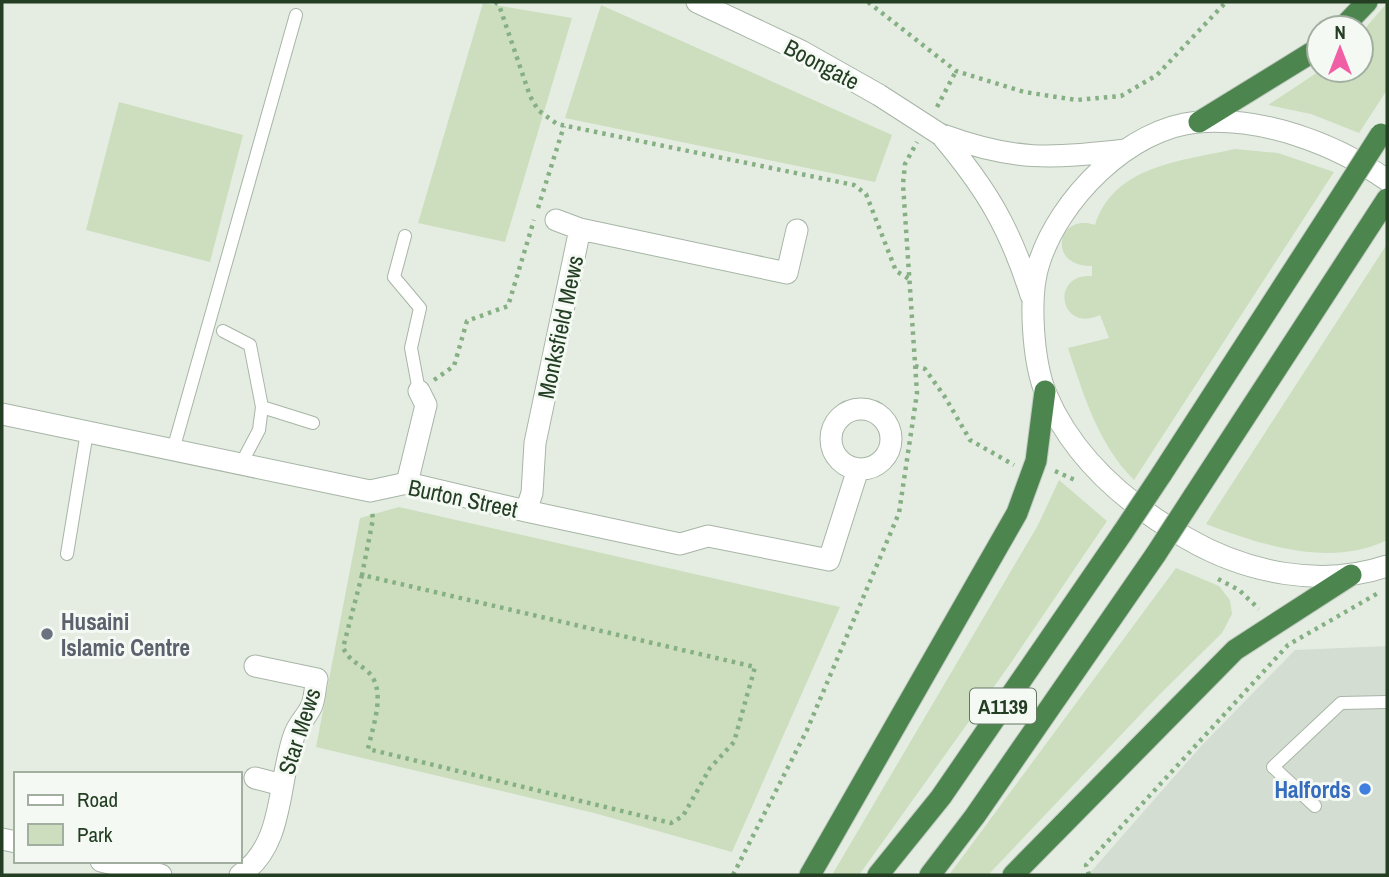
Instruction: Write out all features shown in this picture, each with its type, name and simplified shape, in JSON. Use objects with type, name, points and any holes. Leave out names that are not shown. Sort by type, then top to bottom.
[{"type":"highway","points":[[1199,122],[1305,57]]},
{"type":"highway","name":"A1139","points":[[878,875],[940,797],[1123,532],[1384,129]]},
{"type":"highway","name":"A1139","points":[[930,875],[975,817],[1156,554],[1383,206]]},
{"type":"highway","points":[[810,875],[1017,513],[1036,461],[1045,391]]},
{"type":"highway","points":[[1013,875],[1235,650],[1248,639],[1351,575]]},
{"type":"street","name":"Boongate","points":[[697,2],[801,51],[981,149],[1022,156],[1063,158],[1125,150]]},
{"type":"street","points":[[1387,180],[1371,168],[1321,144],[1269,127],[1199,122],[1162,131],[1125,150],[1078,194],[1055,229],[1039,263],[1032,297],[1036,345],[1045,391],[1070,437],[1116,491],[1153,519],[1196,544],[1264,570],[1299,576],[1351,575],[1387,566]]},
{"type":"street","name":"Boongate","points":[[936,126],[974,173],[1000,216],[1021,262],[1032,297]]},
{"type":"street","points":[[556,220],[580,229]]},
{"type":"street","name":"Monksfield Mews","points":[[526,512],[532,493],[535,443],[580,229],[787,273],[797,230]]},
{"type":"street","points":[[407,483],[426,405],[419,391]]},
{"type":"street","name":"Burton Street","points":[[2,414],[370,491],[407,483],[526,512],[680,544],[708,536],[830,560],[858,469]]},
{"type":"street","name":"Star Mews","points":[[240,875],[262,853],[271,838],[296,731],[312,706],[317,679],[255,666]]},
{"type":"street","points":[[255,778],[282,785]]},
{"type":"street","points":[[110,863],[161,875]]},
{"type":"lane","points":[[173,450],[296,15]]},
{"type":"lane","points":[[405,236],[394,277],[420,308],[411,348],[419,391]]},
{"type":"lane","points":[[223,331],[250,345],[262,407],[260,430],[241,464]]},
{"type":"lane","points":[[262,407],[313,423]]},
{"type":"lane","points":[[67,554],[87,432]]},
{"type":"lane","points":[[1315,806],[1273,768],[1341,702],[1387,702]]},
{"type":"path","points":[[495,2],[499,5],[530,96],[538,110],[557,124],[854,185],[866,194],[896,271],[909,279]]},
{"type":"path","points":[[868,2],[957,71],[1024,92],[1077,100],[1121,96],[1157,75],[1226,2]]},
{"type":"path","points":[[936,126],[957,71]]},
{"type":"path","points":[[419,391],[454,366],[467,321],[508,306],[564,126]]},
{"type":"path","points":[[733,875],[807,730],[899,513],[917,393],[903,184],[905,164],[918,141]]},
{"type":"path","points":[[915,366],[925,369],[970,440],[1014,465]]},
{"type":"path","points":[[362,575],[755,667],[734,742],[710,768],[683,816],[671,822],[368,749],[379,691],[368,671],[350,661],[343,648],[373,519],[370,491]]},
{"type":"path","points":[[1089,875],[1086,865],[1288,645],[1387,589]]},
{"type":"shaded area","points":[[1387,646],[1387,875],[1088,875],[1202,745],[1295,650]]},
{"type":"green space","points":[[483,3],[572,18],[505,242],[418,223]]},
{"type":"green space","points":[[1387,3],[1387,90],[1359,133],[1311,114],[1268,105],[1305,81],[1305,84],[1375,84],[1375,17]]},
{"type":"green space","points":[[601,5],[892,135],[875,182],[565,118]]},
{"type":"green space","points":[[119,102],[243,135],[210,262],[86,230]]},
{"type":"green space","points":[[1235,149],[1278,153],[1334,172],[1134,480],[1121,466],[1102,435],[1086,401],[1068,348],[1109,338],[1100,315],[1086,319],[1076,316],[1065,302],[1065,292],[1069,284],[1078,278],[1092,276],[1092,266],[1077,264],[1068,258],[1062,241],[1072,226],[1082,223],[1095,225],[1104,205],[1117,190],[1134,178],[1172,162]]},
{"type":"green space","points":[[1387,244],[1387,540],[1365,548],[1319,553],[1272,546],[1206,524]]},
{"type":"green space","points":[[1059,480],[1107,521],[1008,667],[859,875],[832,875],[1038,525]]},
{"type":"green space","points":[[399,507],[840,607],[732,852],[594,813],[316,747],[360,518]]},
{"type":"green space","points":[[1176,568],[1219,586],[1230,600],[1232,614],[1222,633],[1158,696],[988,875],[949,875]]},
{"type":"place","name":"Husaini Islamic Centre","points":[[47,634]]},
{"type":"place","name":"Halfords","points":[[1365,789]]}]
